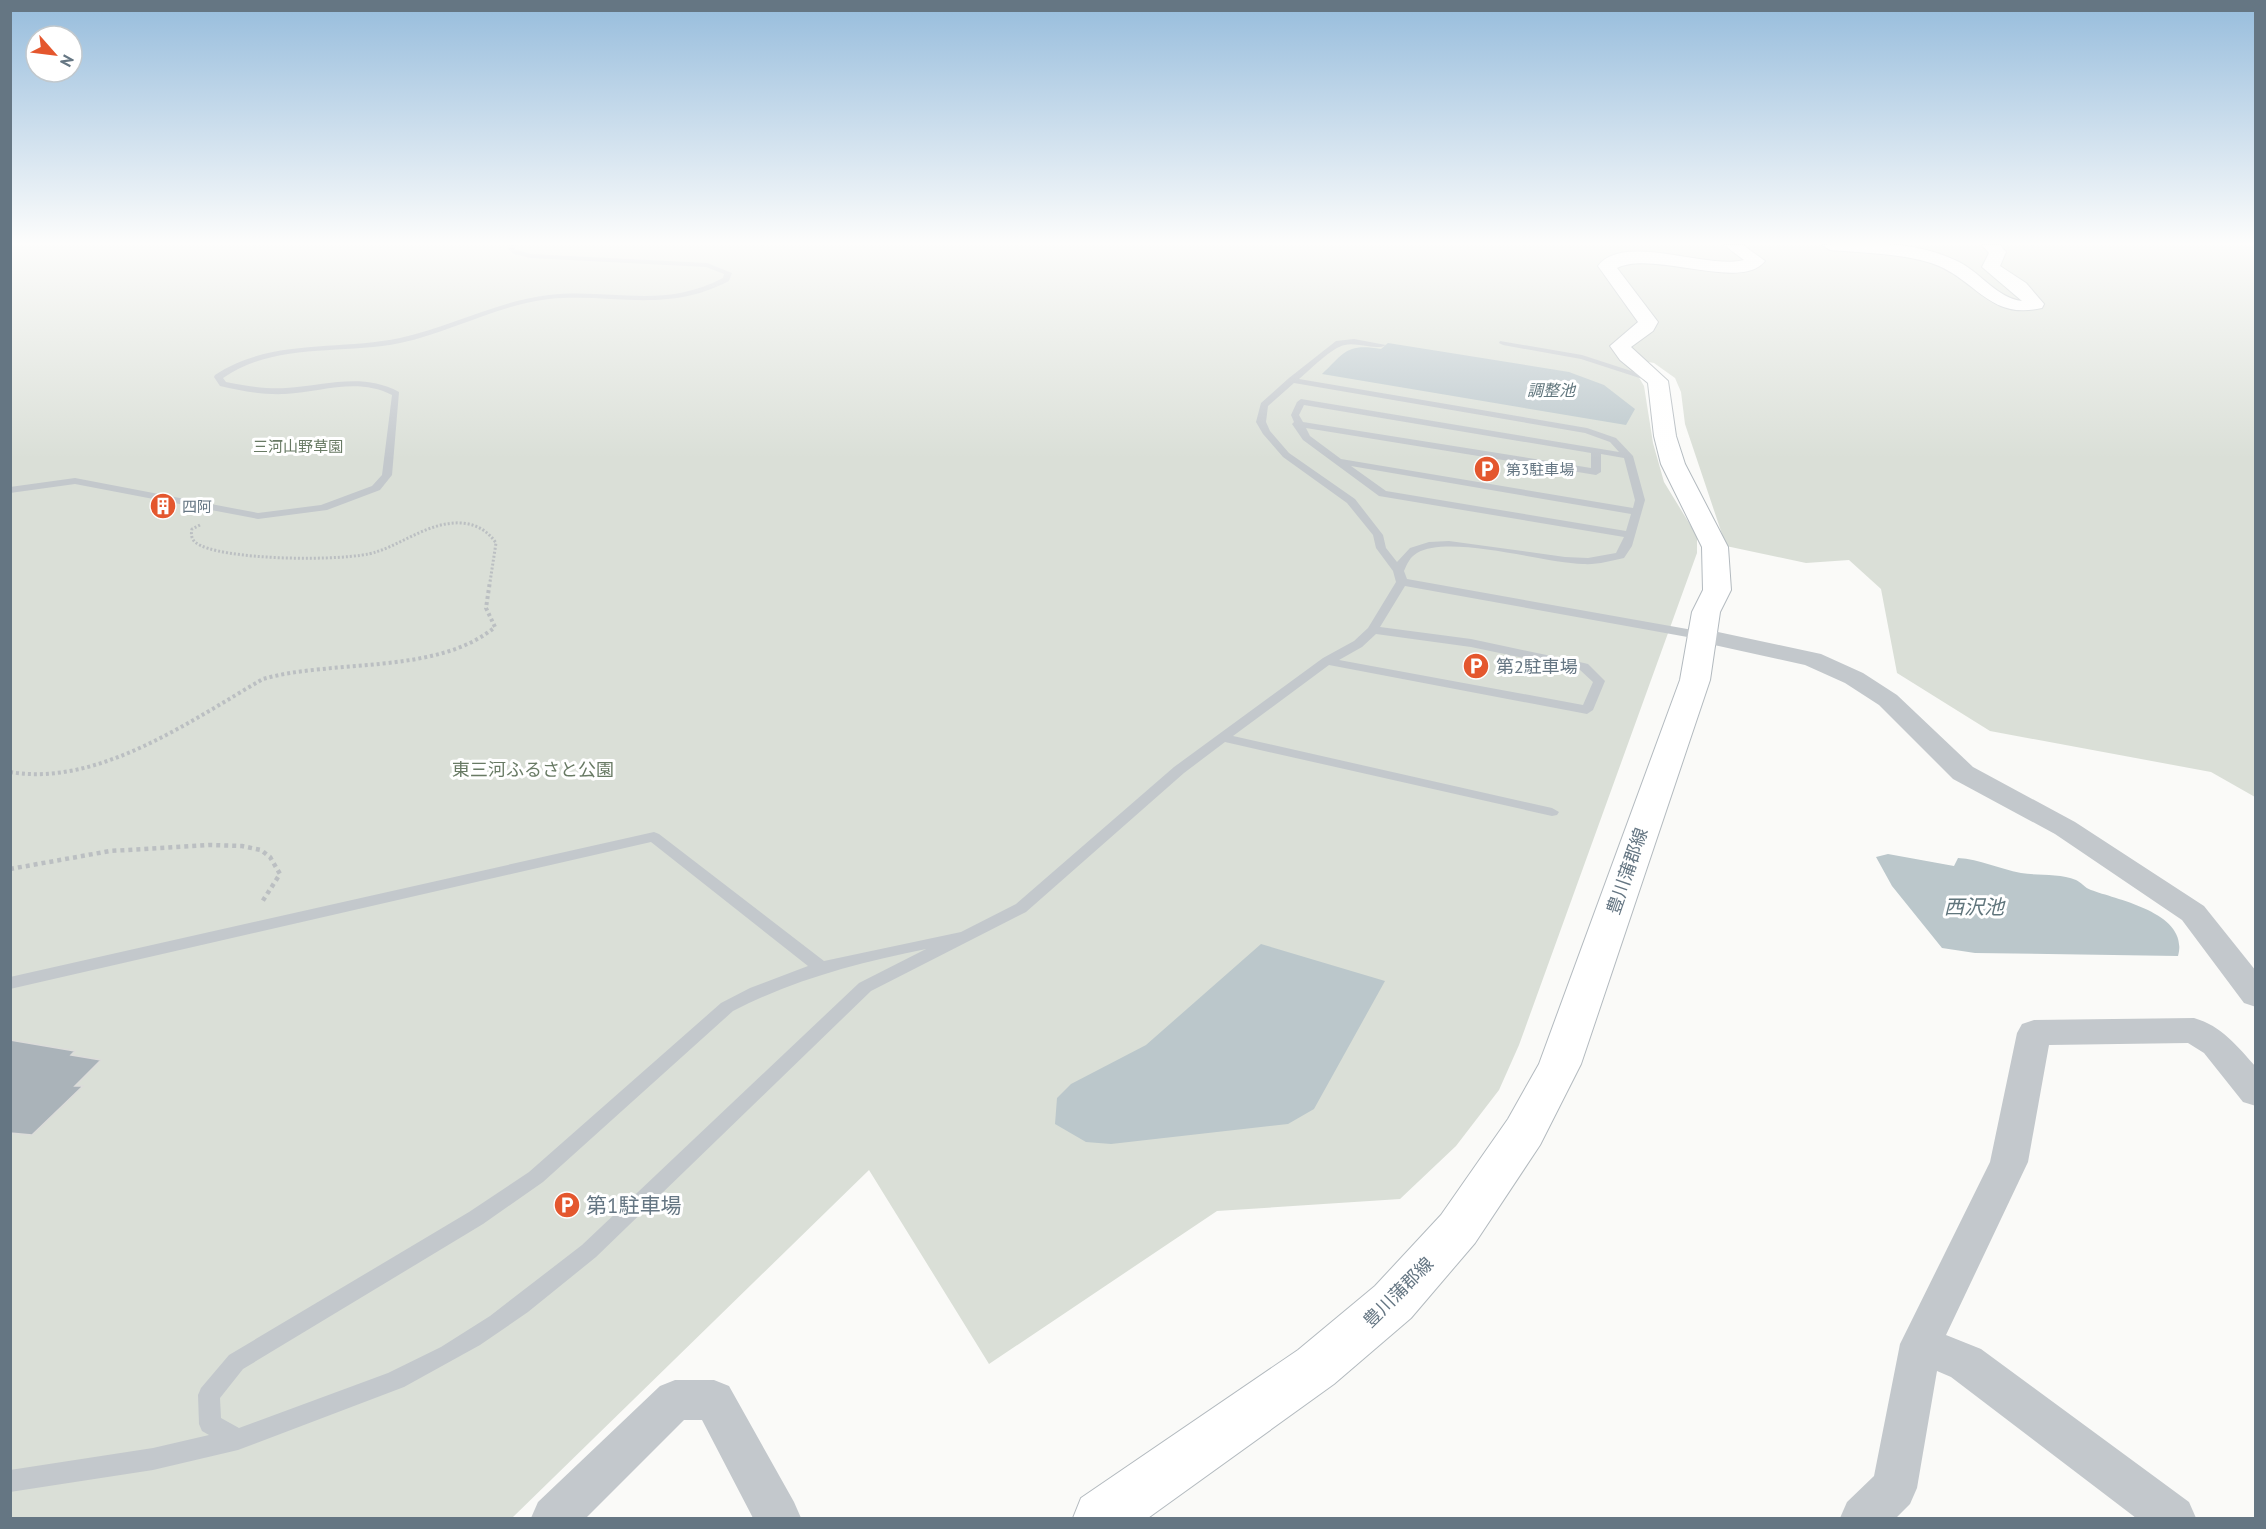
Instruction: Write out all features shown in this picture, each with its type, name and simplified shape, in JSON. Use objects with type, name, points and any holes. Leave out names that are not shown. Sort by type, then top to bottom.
[{"type":"main road","points":[[1644,316],[1648,322],[1646,327],[1620,346],[1628,356],[1658,381]]},
{"type":"main road","name":"豊川蒲郡線","points":[[1101,1518],[1316,1367],[1393,1302],[1458,1229],[1511,1152],[1560,1064],[1695,680],[1704,636],[1706,612],[1717,590],[1715,547],[1673,464],[1665,435],[1658,381]]},
{"type":"street","points":[[1704,636],[1812,660],[1854,678],[1888,700],[1963,773],[2065,828],[2193,913],[2256,995]]},
{"type":"street","points":[[1863,1518],[1893,1488],[1921,1344],[2009,1161],[2034,1033],[2194,1030],[2216,1044],[2256,1092]]},
{"type":"street","points":[[1921,1344],[1966,1363],[2173,1518]]},
{"type":"street","points":[[554,1518],[675,1400],[714,1400],[778,1518]]},
{"type":"lane","points":[[10,490],[75,481],[258,516],[295,512],[352,499],[376,488],[387,475],[396,394],[386,387],[368,383],[258,391],[223,384],[218,378],[229,366],[303,350],[398,341],[439,329],[471,316]]},
{"type":"lane","points":[[1382,345],[1354,341],[1339,344],[1264,405],[1261,422],[1266,432],[1286,454],[1352,501],[1378,535],[1381,548],[1400,577],[1704,636]]},
{"type":"lane","points":[[1503,343],[1582,357],[1658,381]]},
{"type":"lane","points":[[10,1481],[153,1459],[238,1439],[397,1380],[479,1336],[542,1290],[589,1251],[865,987],[1021,908],[1179,770],[1327,661],[1359,644],[1373,630],[1400,577],[1404,558],[1415,550],[1432,544],[1455,544],[1583,561],[1620,556],[1630,535],[1640,500],[1628,456],[1613,440],[1587,431],[1292,380]]},
{"type":"lane","points":[[1628,456],[1301,402],[1295,415],[1297,424],[1306,438],[1383,494],[1630,535]]},
{"type":"lane","points":[[1297,424],[1596,472],[1596,451]]},
{"type":"lane","points":[[1336,461],[1638,512]]},
{"type":"lane","points":[[1327,661],[1587,710],[1599,681],[1584,667],[1471,643],[1373,630]]},
{"type":"lane","points":[[1223,738],[1552,812]]},
{"type":"lane","points":[[10,983],[654,837],[819,966]]},
{"type":"lane","points":[[238,1439],[210,1424],[209,1395],[236,1362],[477,1218],[536,1177],[727,1007],[759,989],[819,966],[961,937]]},
{"type":"path","points":[[10,772],[33,776],[108,762],[144,748],[263,679],[284,673],[437,654],[477,643],[490,634],[495,627],[486,608],[496,543],[491,534],[480,527],[448,524],[391,548],[361,557],[340,558],[219,551],[194,541],[192,529],[227,510]]},
{"type":"path","points":[[10,869],[105,851],[156,846],[229,846],[261,850],[273,859],[280,874],[245,928]]},
{"type":"green space","name":"東三河ふるさと公園","points":[[10,316],[2255,316],[2255,797],[2211,772],[1990,731],[1897,673],[1881,589],[1849,560],[1806,563],[1726,546],[1685,424],[1681,392],[1675,378],[1654,363],[1616,356],[1634,369],[1644,386],[1653,443],[1664,482],[1697,536],[1697,553],[1519,1045],[1499,1090],[1456,1146],[1400,1199],[1217,1211],[989,1364],[869,1170],[512,1518],[11,1518]]},
{"type":"water","name":"調整池","points":[[1388,343],[1569,372],[1604,385],[1635,409],[1626,425],[1322,374],[1353,348],[1381,349]]},
{"type":"water","name":"西沢池","points":[[1888,854],[1954,866],[1958,858],[1966,859],[2021,873],[2063,876],[2076,880],[2089,889],[2134,904],[2163,919],[2173,929],[2179,941],[2178,956],[1975,953],[1942,948],[1892,886],[1876,857]]},
{"type":"water","points":[[1261,944],[1385,981],[1314,1109],[1288,1124],[1111,1144],[1086,1142],[1055,1124],[1057,1098],[1071,1084],[1146,1045]]},
{"type":"building","points":[[10,1040],[75,1051],[71,1055],[101,1060],[75,1086],[83,1086],[32,1135],[10,1133]]},
{"type":"place","name":"第3駐車場","points":[[1487,469]]},
{"type":"place","name":"四阿","points":[[163,506]]},
{"type":"place","name":"第2駐車場","points":[[1476,666]]},
{"type":"place","name":"第1駐車場","points":[[567,1205]]},
{"type":"park label","name":"三河山野草園","points":[[298,446]]}]
